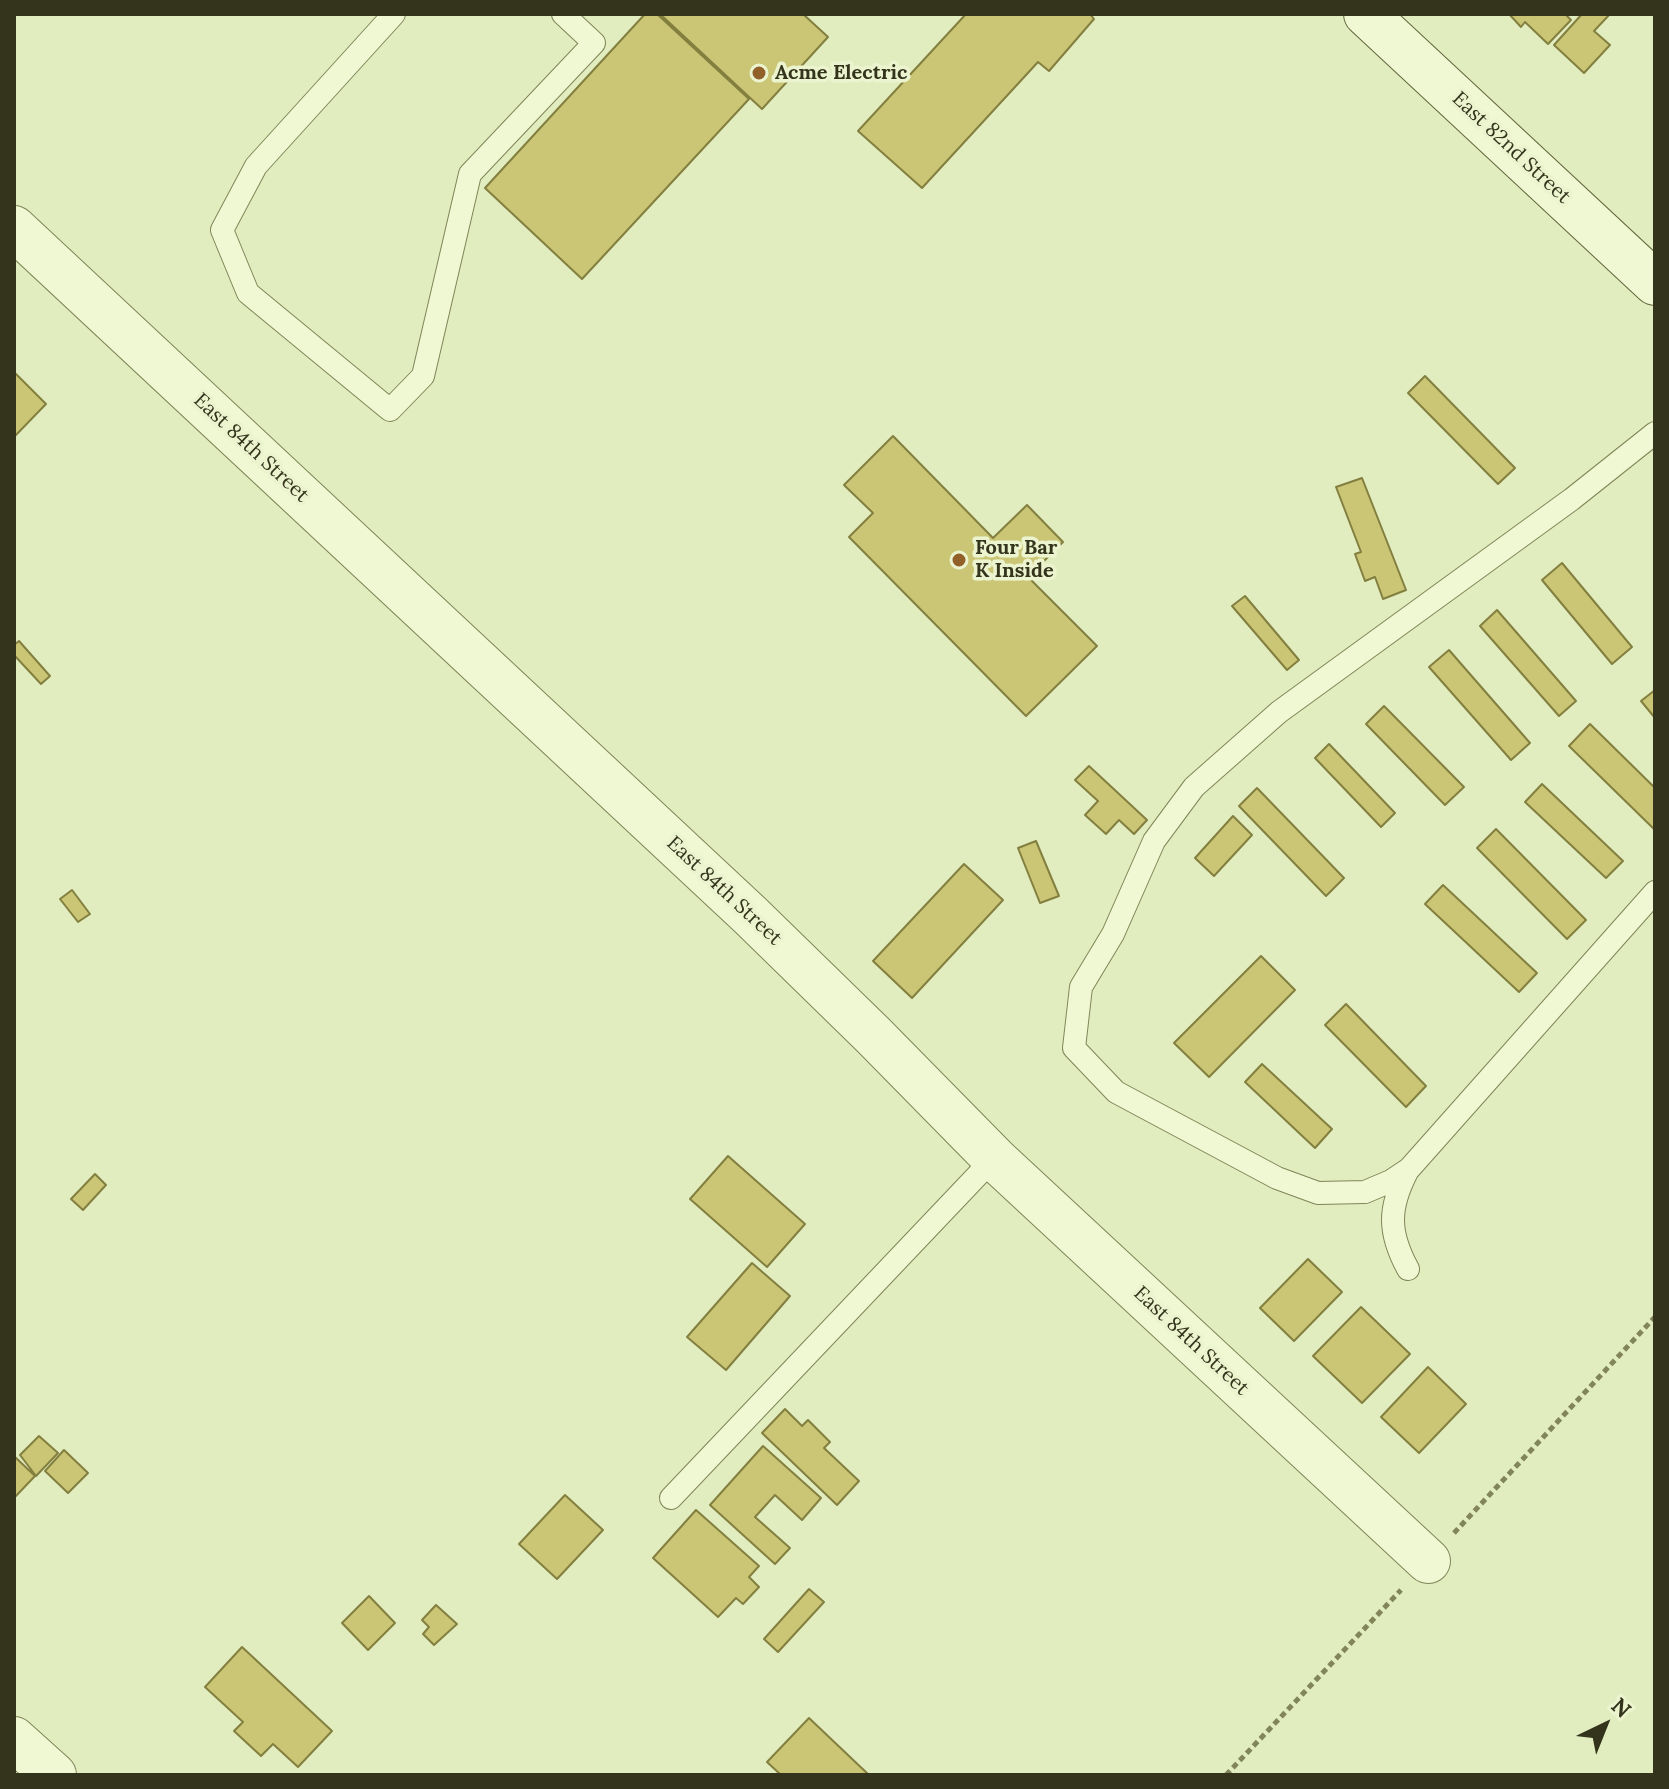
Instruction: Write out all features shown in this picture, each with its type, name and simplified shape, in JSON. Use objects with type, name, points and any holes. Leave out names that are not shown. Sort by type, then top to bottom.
[{"type":"street","name":"East 82nd Street","points":[[1369,15],[1655,283]]},
{"type":"street","name":"East 84th Street","points":[[14,228],[750,915],[994,1158],[1428,1561]]},
{"type":"street","points":[[14,1739],[54,1775]]},
{"type":"lane","points":[[394,14],[256,166],[222,230],[248,293],[390,410],[423,376],[470,174],[594,43],[563,14]]},
{"type":"lane","points":[[1655,433],[1560,508],[1279,712],[1194,787],[1154,841],[1113,934],[1081,987],[1074,1048],[1116,1092],[1277,1178],[1318,1193],[1365,1192],[1409,1169],[1655,892]]},
{"type":"lane","points":[[671,1498],[994,1158]]},
{"type":"lane","points":[[1408,1269],[1396,1246],[1393,1219],[1396,1197],[1409,1169]]},
{"type":"building","points":[[645,14],[657,14],[749,99],[582,279],[485,188]]},
{"type":"building","name":"Acme Electric","points":[[660,14],[803,14],[828,37],[762,109]]},
{"type":"building","points":[[966,14],[1090,14],[1094,19],[1049,71],[1038,62],[922,188],[858,131]]},
{"type":"building","points":[[1509,14],[1565,14],[1571,20],[1548,44],[1525,22],[1521,27]]},
{"type":"building","points":[[1582,14],[1610,14],[1594,31],[1610,45],[1584,73],[1554,45]]},
{"type":"building","points":[[14,372],[46,404],[14,437]]},
{"type":"building","points":[[1425,376],[1515,468],[1498,484],[1408,393]]},
{"type":"building","name":"Four Bar K Inside","points":[[893,436],[993,538],[1027,505],[1063,542],[1028,577],[1097,646],[1026,716],[849,537],[873,513],[844,485]]},
{"type":"building","points":[[1362,478],[1406,590],[1383,599],[1375,577],[1365,581],[1355,554],[1361,552],[1336,487]]},
{"type":"building","points":[[1562,563],[1632,647],[1612,664],[1542,580]]},
{"type":"building","points":[[1245,596],[1299,660],[1287,670],[1232,606]]},
{"type":"building","points":[[1497,610],[1576,701],[1559,716],[1480,626]]},
{"type":"building","points":[[19,641],[50,676],[41,684],[14,655],[14,645]]},
{"type":"building","points":[[1449,650],[1530,743],[1511,760],[1429,667]]},
{"type":"building","points":[[1655,690],[1655,718],[1641,701]]},
{"type":"building","points":[[1384,706],[1464,787],[1445,805],[1366,724]]},
{"type":"building","points":[[1590,724],[1655,788],[1655,830],[1569,746]]},
{"type":"building","points":[[1329,744],[1395,813],[1381,827],[1315,758]]},
{"type":"building","points":[[1089,766],[1147,820],[1134,834],[1119,820],[1106,834],[1085,815],[1098,801],[1075,780]]},
{"type":"building","points":[[1542,784],[1623,861],[1606,878],[1525,802]]},
{"type":"building","points":[[1257,788],[1344,878],[1326,896],[1239,806]]},
{"type":"building","points":[[1233,816],[1252,835],[1214,876],[1195,858]]},
{"type":"building","points":[[1496,829],[1586,920],[1567,939],[1477,848]]},
{"type":"building","points":[[1036,841],[1059,896],[1040,903],[1018,848]]},
{"type":"building","points":[[964,864],[1003,900],[912,998],[873,961]]},
{"type":"building","points":[[1443,885],[1537,973],[1519,992],[1425,904]]},
{"type":"building","points":[[72,890],[90,914],[78,922],[60,899]]},
{"type":"building","points":[[1261,956],[1295,990],[1209,1077],[1174,1043]]},
{"type":"building","points":[[1346,1004],[1426,1086],[1406,1107],[1325,1025]]},
{"type":"building","points":[[1262,1064],[1332,1129],[1315,1148],[1245,1082]]},
{"type":"building","points":[[728,1156],[805,1224],[767,1267],[690,1199]]},
{"type":"building","points":[[95,1174],[106,1185],[83,1210],[71,1199]]},
{"type":"building","points":[[1308,1259],[1342,1292],[1294,1341],[1260,1308]]},
{"type":"building","points":[[752,1263],[790,1296],[726,1370],[687,1337]]},
{"type":"building","points":[[1361,1307],[1410,1354],[1362,1403],[1313,1356]]},
{"type":"building","points":[[1428,1367],[1466,1404],[1419,1453],[1381,1417]]},
{"type":"building","points":[[785,1409],[802,1426],[808,1420],[830,1442],[824,1448],[859,1481],[837,1505],[762,1433]]},
{"type":"building","points":[[39,1436],[58,1453],[36,1476],[20,1455]]},
{"type":"building","points":[[763,1446],[821,1498],[802,1520],[775,1495],[755,1517],[790,1548],[775,1564],[710,1505]]},
{"type":"building","points":[[64,1450],[88,1473],[68,1493],[45,1471]]},
{"type":"building","points":[[14,1456],[35,1476],[14,1498]]},
{"type":"building","points":[[565,1495],[603,1530],[557,1579],[519,1544]]},
{"type":"building","points":[[696,1510],[759,1566],[749,1577],[759,1587],[743,1604],[736,1598],[718,1617],[653,1558]]},
{"type":"building","points":[[809,1589],[824,1602],[778,1652],[764,1639]]},
{"type":"building","points":[[369,1596],[395,1623],[368,1650],[342,1623]]},
{"type":"building","points":[[436,1605],[457,1624],[434,1645],[423,1634],[429,1627],[422,1620]]},
{"type":"building","points":[[242,1647],[332,1731],[298,1767],[273,1744],[261,1756],[234,1731],[243,1722],[205,1687]]},
{"type":"building","points":[[809,1718],[869,1775],[781,1775],[767,1762]]},
{"type":"place","name":"Acme Electric","points":[[759,73]]},
{"type":"place","name":"Four Bar K Inside","points":[[959,560]]}]
